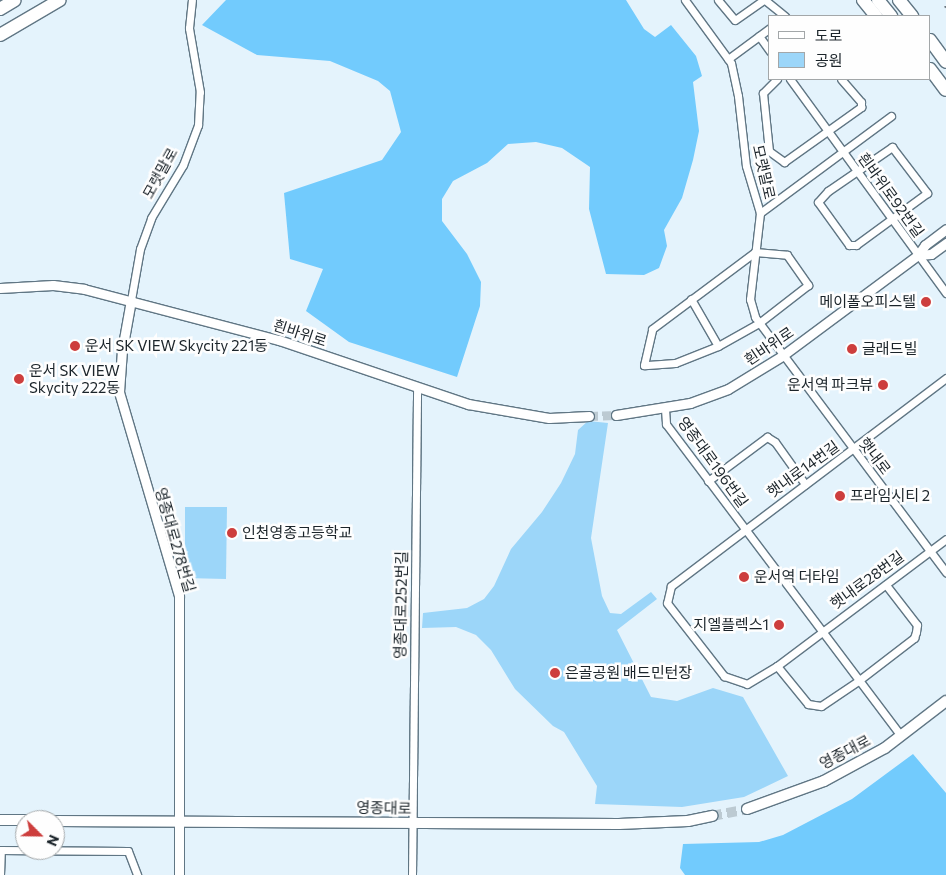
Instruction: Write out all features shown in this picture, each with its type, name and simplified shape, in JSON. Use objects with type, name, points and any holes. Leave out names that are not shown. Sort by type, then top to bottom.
[{"type":"highway","points":[[0,9],[15,0]]},
{"type":"highway","points":[[0,35],[60,0]]},
{"type":"highway","points":[[864,0],[875,15]]},
{"type":"highway","points":[[878,0],[890,15]]},
{"type":"highway","points":[[899,0],[911,15]]},
{"type":"highway","points":[[910,0],[918,15]]},
{"type":"highway","points":[[931,41],[946,62]]},
{"type":"highway","points":[[931,69],[946,91]]},
{"type":"highway","points":[[931,75],[946,91]]},
{"type":"main road","name":"영종대로","points":[[747,808],[824,781],[885,748],[946,701]]},
{"type":"main road","name":"영종대로","points":[[65,820],[619,824],[688,821],[712,816]]},
{"type":"main road","points":[[0,820],[15,820]]},
{"type":"street","name":"모랫말로","points":[[131,300],[140,249],[151,218],[183,165],[198,125],[200,92],[189,28],[192,0]]},
{"type":"street","name":"모랫말로","points":[[685,0],[728,59],[738,96],[746,166],[760,213],[750,298],[759,323],[782,356]]},
{"type":"street","points":[[718,0],[735,20],[764,0],[784,15]]},
{"type":"street","points":[[728,59],[768,29]]},
{"type":"street","points":[[759,36],[768,48]]},
{"type":"street","points":[[775,80],[763,93],[769,151],[784,162],[861,108],[860,102],[842,80]]},
{"type":"street","name":"흰바위로92번길","points":[[791,80],[946,293]]},
{"type":"street","points":[[760,213],[891,116]]},
{"type":"street","points":[[892,147],[927,193],[892,220],[856,245],[849,246],[820,209],[818,202],[828,191],[892,147]]},
{"type":"street","name":"흰바위로","points":[[616,415],[690,404],[728,389],[782,356],[918,255],[925,245],[946,229]]},
{"type":"street","name":"흰바위로","points":[[918,255],[931,254],[946,243]]},
{"type":"street","points":[[755,252],[787,255],[808,285],[759,323],[718,346],[675,363],[644,365],[652,329],[691,299],[755,252]]},
{"type":"street","name":"흰바위로","points":[[0,288],[53,285],[131,300],[279,340],[417,387],[502,412],[549,418],[589,416]]},
{"type":"street","points":[[691,299],[718,346]]},
{"type":"street","name":"영종대로278번길","points":[[131,300],[122,350],[119,392],[179,596],[179,875]]},
{"type":"street","name":"햇내로","points":[[782,356],[946,572]]},
{"type":"street","name":"햇내로14번길","points":[[745,529],[853,450],[946,378]]},
{"type":"street","name":"영종대로252번길","points":[[412,875],[411,824],[417,387]]},
{"type":"street","name":"영종대로196번길","points":[[665,409],[666,424],[820,632],[900,735]]},
{"type":"street","points":[[708,481],[766,437],[775,442],[806,484]]},
{"type":"street","name":"영종대로196번길","points":[[745,529],[670,586],[668,603],[724,676],[747,684],[777,666],[820,632]]},
{"type":"street","name":"햇내로28번길","points":[[820,632],[946,539]]},
{"type":"street","points":[[777,666],[808,704],[821,706],[858,681],[914,638],[916,632],[918,625],[886,585]]},
{"type":"street","points":[[0,875],[0,850],[128,851],[136,875]]},
{"type":"green space","points":[[588,421],[608,423],[591,538],[602,596],[610,613],[621,614],[651,592],[657,599],[617,630],[651,697],[677,701],[713,688],[743,697],[788,776],[744,797],[682,807],[595,804],[597,786],[564,732],[553,726],[515,689],[491,650],[476,635],[456,627],[422,628],[423,613],[467,608],[484,599],[494,586],[511,549],[542,512],[561,483],[575,454],[578,430]]},
{"type":"green space","points":[[185,507],[227,507],[226,579],[185,578]]},
{"type":"shaded area","points":[[226,0],[626,0],[644,29],[655,37],[671,25],[696,56],[702,76],[693,82],[699,131],[693,160],[682,198],[664,230],[667,246],[659,268],[644,275],[606,274],[589,209],[590,167],[562,148],[536,142],[508,144],[487,163],[453,181],[442,199],[442,221],[467,254],[481,282],[480,306],[457,377],[349,342],[306,311],[323,269],[290,259],[284,193],[382,160],[401,132],[390,91],[378,81],[330,61],[257,55],[202,25]]},
{"type":"shaded area","points":[[913,754],[946,793],[946,875],[685,875],[680,868],[683,844],[759,842],[783,835],[852,799]]},
{"type":"tunnel","points":[[589,416],[616,415]]},
{"type":"tunnel","points":[[712,816],[747,809]]},
{"type":"place","name":"메이폴오피스텔","points":[[926,302]]},
{"type":"place","name":"운서 SK VIEW Skycity 221동","points":[[75,346]]},
{"type":"place","name":"글래드빌","points":[[852,349]]},
{"type":"place","name":"운서 SK VIEW Skycity 222동","points":[[19,379]]},
{"type":"place","name":"운서역 파크뷰","points":[[883,385]]},
{"type":"place","name":"프라임시티 2","points":[[840,496]]},
{"type":"place","name":"인천영종고등학교","points":[[232,533]]},
{"type":"place","name":"운서역 더타임","points":[[744,577]]},
{"type":"place","name":"지엘플렉스1","points":[[779,625]]},
{"type":"place","name":"은골공원 배드민턴장","points":[[555,673]]}]
